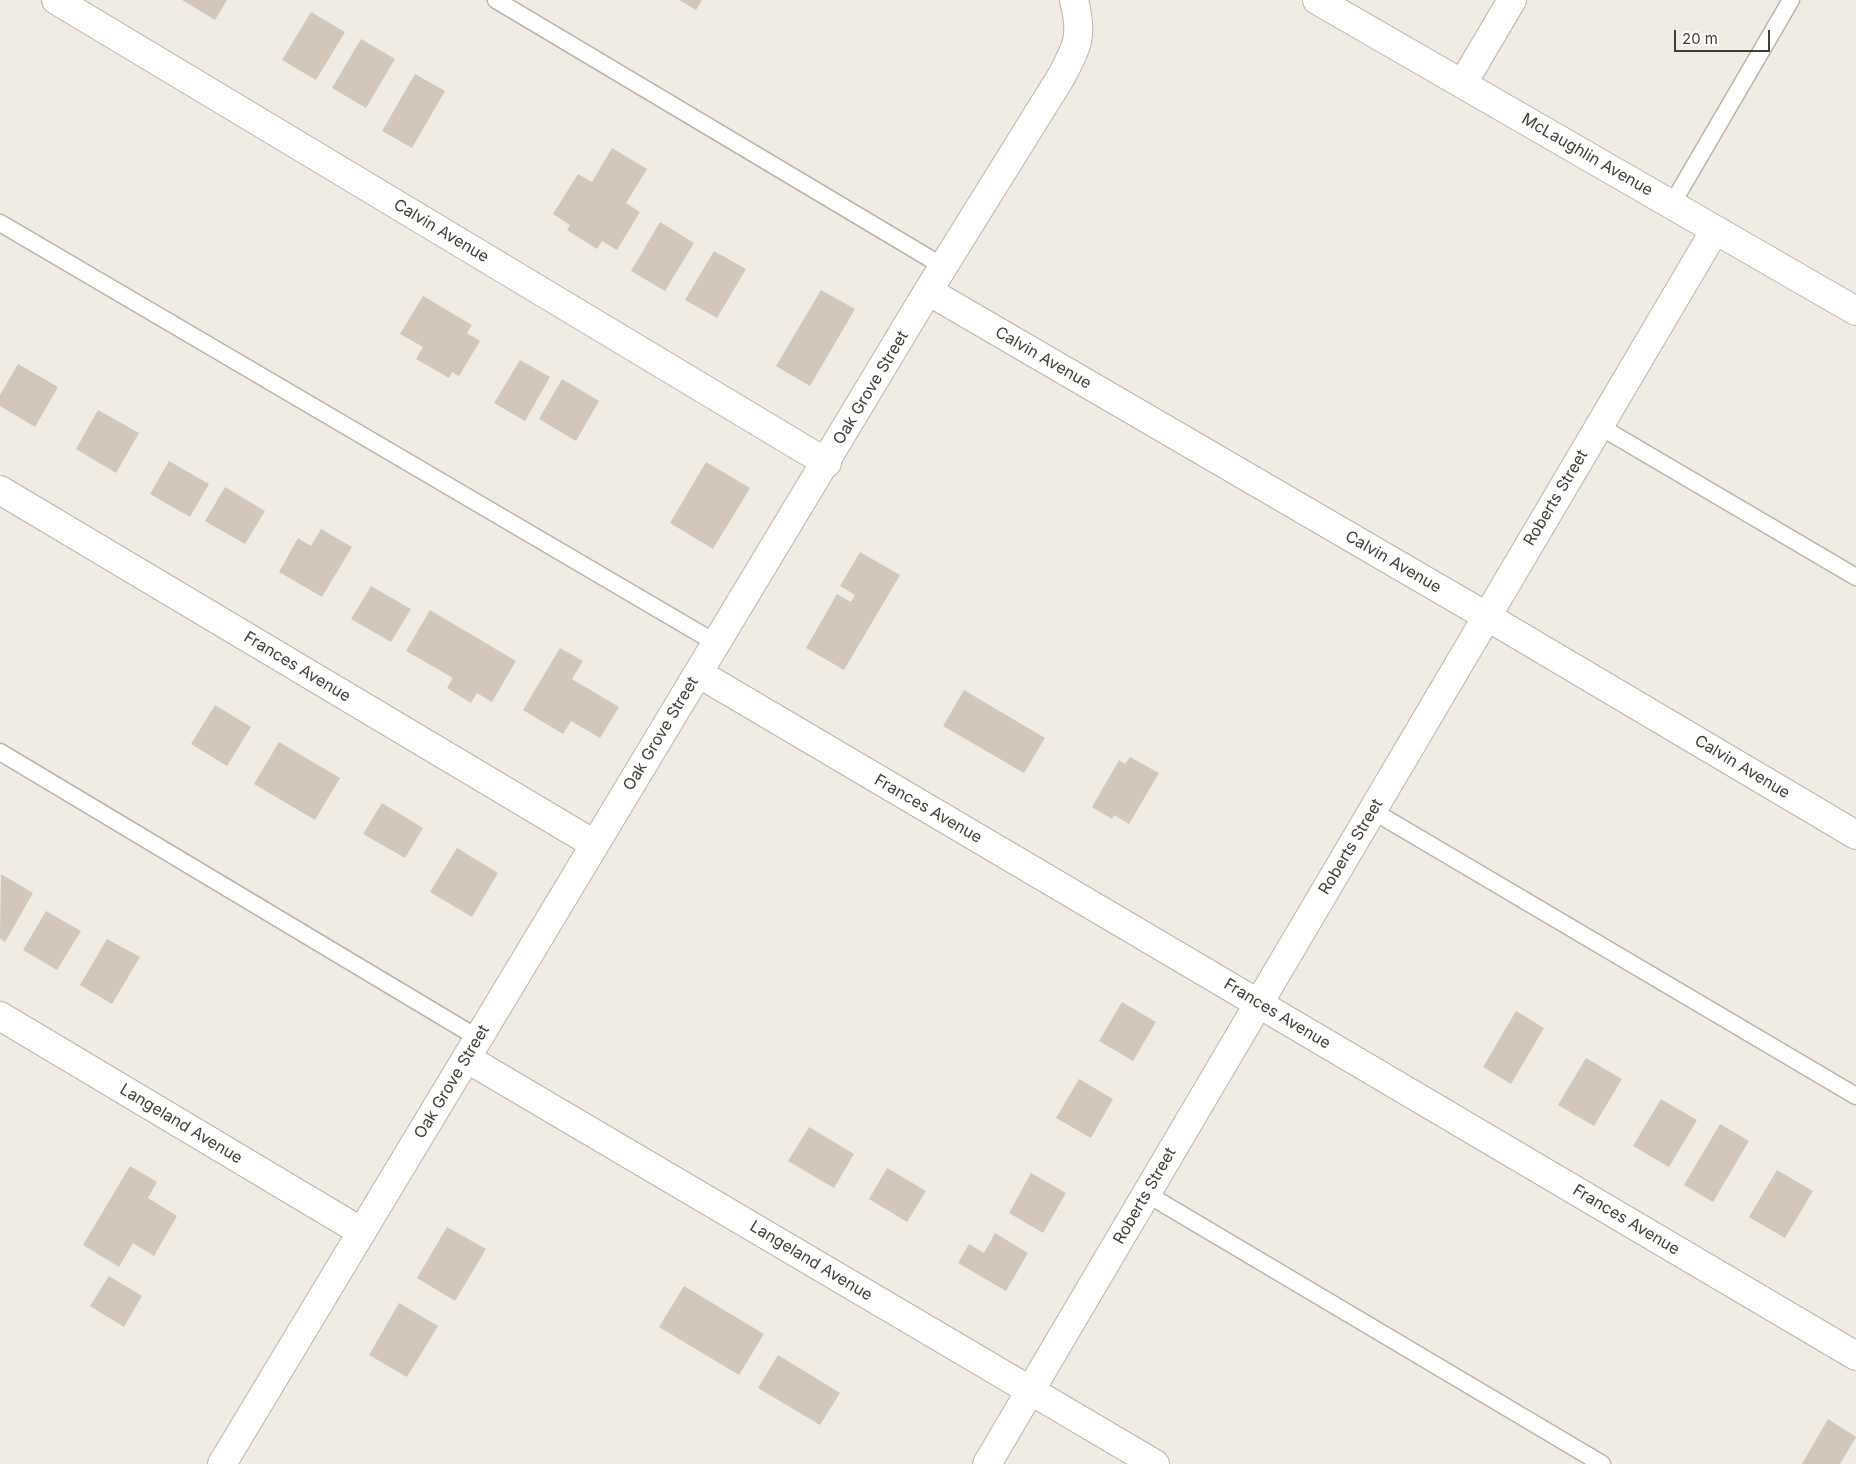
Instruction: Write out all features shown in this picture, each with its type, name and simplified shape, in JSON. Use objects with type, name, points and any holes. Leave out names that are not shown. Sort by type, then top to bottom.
[{"type":"street","name":"Calvin Avenue","points":[[56,0],[826,463]]},
{"type":"street","name":"Oak Grove Street","points":[[222,1464],[928,291],[1061,76],[1077,47],[1080,24],[1074,0]]},
{"type":"street","name":"McLaughlin Avenue","points":[[1318,0],[1856,311]]},
{"type":"street","points":[[1463,83],[1512,0]]},
{"type":"street","name":"Roberts Street","points":[[987,1464],[1715,230]]},
{"type":"street","name":"Calvin Avenue","points":[[928,291],[1486,616],[1856,835]]},
{"type":"street","name":"Frances Avenue","points":[[0,490],[594,844]]},
{"type":"street","name":"Frances Avenue","points":[[698,673],[1856,1356]]},
{"type":"street","name":"Langeland Avenue","points":[[0,1016],[362,1232]]},
{"type":"street","name":"Langeland Avenue","points":[[472,1048],[1031,1391],[1155,1464]]},
{"type":"lane","points":[[496,0],[944,267]]},
{"type":"lane","points":[[1672,204],[1791,0]]},
{"type":"lane","points":[[0,223],[716,643]]},
{"type":"lane","points":[[1599,426],[1856,577]]},
{"type":"lane","points":[[0,752],[472,1048]]},
{"type":"lane","points":[[1373,810],[1856,1096]]},
{"type":"lane","points":[[1146,1194],[1602,1464]]},
{"type":"building","points":[[182,0],[227,0],[215,20]]},
{"type":"building","points":[[679,0],[702,0],[696,10]]},
{"type":"building","points":[[311,12],[345,32],[316,80],[282,60]]},
{"type":"building","points":[[361,39],[395,59],[366,108],[332,88]]},
{"type":"building","points":[[415,74],[445,91],[412,148],[382,131]]},
{"type":"building","points":[[612,148],[647,169],[626,203],[640,212],[617,250],[602,241],[597,249],[567,230],[570,225],[553,214],[578,174],[592,182]]},
{"type":"building","points":[[660,222],[694,243],[665,291],[631,271]]},
{"type":"building","points":[[714,251],[746,269],[717,318],[685,300]]},
{"type":"building","points":[[821,290],[855,309],[810,386],[776,366]]},
{"type":"building","points":[[423,296],[472,325],[467,333],[480,341],[459,376],[452,372],[449,378],[416,359],[423,347],[400,334]]},
{"type":"building","points":[[520,360],[550,377],[525,421],[494,403]]},
{"type":"building","points":[[18,364],[58,387],[35,427],[0,406],[0,395]]},
{"type":"building","points":[[562,379],[599,401],[576,441],[539,419]]},
{"type":"building","points":[[98,410],[139,433],[116,473],[76,449]]},
{"type":"building","points":[[169,461],[209,484],[190,517],[150,494]]},
{"type":"building","points":[[706,462],[750,488],[713,549],[670,523]]},
{"type":"building","points":[[225,487],[265,511],[245,544],[205,521]]},
{"type":"building","points":[[321,529],[352,547],[322,597],[279,572],[298,538],[311,546]]},
{"type":"building","points":[[860,552],[900,575],[844,670],[806,648],[837,594],[851,602],[855,595],[840,586]]},
{"type":"building","points":[[371,586],[411,609],[391,642],[351,619]]},
{"type":"building","points":[[430,610],[516,661],[492,702],[477,693],[471,703],[447,688],[453,678],[406,651]]},
{"type":"building","points":[[560,648],[583,661],[572,679],[619,707],[600,738],[571,721],[563,734],[523,710]]},
{"type":"building","points":[[964,690],[1045,738],[1024,773],[943,726]]},
{"type":"building","points":[[215,705],[251,727],[227,766],[191,744]]},
{"type":"building","points":[[279,742],[340,778],[315,820],[254,784]]},
{"type":"building","points":[[1130,757],[1159,773],[1129,824],[1114,815],[1112,819],[1092,807],[1119,760],[1125,764]]},
{"type":"building","points":[[382,803],[423,828],[405,858],[363,834]]},
{"type":"building","points":[[457,848],[498,873],[472,917],[430,892]]},
{"type":"building","points":[[1,874],[33,893],[5,942],[0,938]]},
{"type":"building","points":[[46,911],[81,931],[57,970],[23,950]]},
{"type":"building","points":[[107,939],[140,957],[112,1004],[80,985]]},
{"type":"building","points":[[1122,1002],[1156,1022],[1133,1061],[1099,1041]]},
{"type":"building","points":[[1516,1011],[1544,1028],[1511,1084],[1483,1067]]},
{"type":"building","points":[[1586,1058],[1622,1079],[1594,1126],[1558,1105]]},
{"type":"building","points":[[1079,1079],[1113,1099],[1091,1138],[1056,1118]]},
{"type":"building","points":[[1661,1099],[1697,1120],[1669,1167],[1633,1146]]},
{"type":"building","points":[[1720,1124],[1749,1141],[1713,1202],[1684,1185]]},
{"type":"building","points":[[809,1127],[854,1154],[834,1188],[788,1161]]},
{"type":"building","points":[[130,1166],[157,1182],[148,1198],[177,1216],[154,1256],[133,1243],[119,1267],[83,1245]]},
{"type":"building","points":[[887,1168],[926,1191],[907,1222],[869,1199]]},
{"type":"building","points":[[1777,1170],[1813,1191],[1785,1238],[1749,1217]]},
{"type":"building","points":[[1031,1173],[1066,1193],[1043,1233],[1009,1213]]},
{"type":"building","points":[[447,1227],[486,1249],[455,1301],[417,1278]]},
{"type":"building","points":[[995,1233],[1028,1253],[1006,1291],[958,1263],[969,1244],[984,1253]]},
{"type":"building","points":[[109,1276],[142,1296],[124,1327],[90,1306]]},
{"type":"building","points":[[684,1286],[764,1334],[739,1375],[659,1327]]},
{"type":"building","points":[[399,1303],[438,1326],[407,1377],[369,1355]]},
{"type":"building","points":[[778,1355],[840,1393],[820,1425],[758,1388]]},
{"type":"building","points":[[1828,1419],[1856,1437],[1840,1464],[1802,1464]]}]
